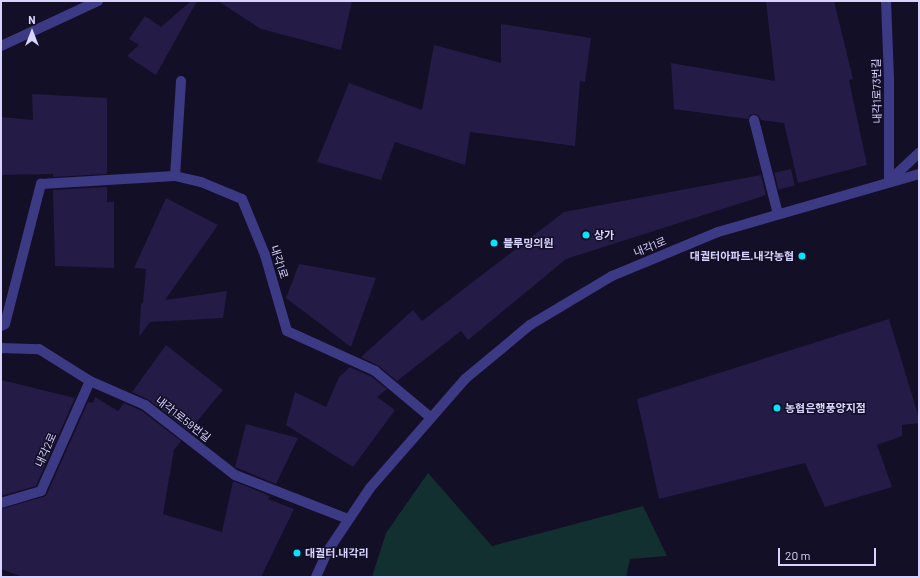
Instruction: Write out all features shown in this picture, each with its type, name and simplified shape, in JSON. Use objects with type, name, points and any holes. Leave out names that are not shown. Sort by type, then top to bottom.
[{"type":"street","points":[[1,46],[98,1]]},
{"type":"street","name":"내각1로73번길","points":[[886,1],[889,78],[889,181]]},
{"type":"street","points":[[1,326],[5,324],[41,184],[174,176],[181,81]]},
{"type":"street","points":[[754,120],[778,214]]},
{"type":"street","points":[[889,181],[919,153]]},
{"type":"street","name":"내각1로","points":[[316,577],[327,552],[370,488],[430,417],[465,379],[530,325],[612,276],[718,232],[889,181],[919,174]]},
{"type":"street","name":"내각1로","points":[[174,176],[201,182],[242,199],[265,255],[287,332],[375,371],[430,417]]},
{"type":"street","name":"내각1로59번길","points":[[1,348],[39,349],[90,381],[145,405],[235,475],[348,520]]},
{"type":"street","name":"내각2로","points":[[1,503],[41,491],[90,381]]},
{"type":"green space","points":[[428,473],[492,546],[643,506],[667,556],[630,559],[626,577],[372,577],[386,533]]},
{"type":"building","points":[[191,1],[197,1],[156,75],[127,56],[139,45],[129,39],[145,16],[161,27]]},
{"type":"building","points":[[218,1],[352,1],[341,50],[261,29]]},
{"type":"building","points":[[766,1],[834,1],[853,79],[849,80],[867,165],[798,183],[784,123],[761,120],[759,116],[755,114],[750,115],[748,119],[674,109],[671,63],[775,81]]},
{"type":"building","points":[[501,24],[591,38],[585,82],[580,81],[575,146],[470,132],[465,165],[395,142],[381,180],[317,162],[349,83],[422,110],[434,45],[501,63]]},
{"type":"building","points":[[32,94],[107,98],[107,174],[53,177],[53,174],[1,175],[1,117],[33,120]]},
{"type":"building","points":[[791,169],[795,186],[778,189],[774,173]]},
{"type":"building","name":"상가","points":[[761,175],[766,195],[566,259],[468,340],[461,331],[397,381],[379,366],[361,357],[413,310],[422,321],[564,212]]},
{"type":"building","points":[[107,187],[107,202],[114,202],[114,268],[55,266],[53,190]]},
{"type":"building","points":[[166,198],[218,225],[165,300],[227,291],[223,318],[150,322],[139,337],[141,304],[143,303],[146,269],[134,268]]},
{"type":"building","points":[[299,264],[376,278],[351,347],[286,298]]},
{"type":"building","name":"농협은행풍양지점","points":[[889,319],[919,418],[919,423],[902,425],[902,436],[877,445],[892,487],[825,507],[805,463],[659,499],[637,399]]},
{"type":"building","points":[[166,345],[223,390],[189,431],[149,400],[132,392]]},
{"type":"building","points":[[350,367],[372,377],[387,389],[377,397],[395,410],[353,467],[286,425],[295,392],[326,407],[339,377]]},
{"type":"building","points":[[1,380],[75,398],[36,486],[1,496]]},
{"type":"building","points":[[95,397],[118,411],[124,403],[142,411],[181,441],[174,450],[163,514],[222,532],[233,481],[270,496],[268,499],[294,509],[261,577],[23,577],[1,569],[1,509],[46,496],[88,402],[93,403]]},
{"type":"building","points":[[246,424],[298,438],[276,484],[235,467]]},
{"type":"place","name":"상가","points":[[586,235]]},
{"type":"place","name":"블루밍의원","points":[[494,243]]},
{"type":"place","name":"대궐터아파트.내각농협","points":[[802,256]]},
{"type":"place","name":"농협은행풍양지점","points":[[777,408]]},
{"type":"place","name":"대궐터.내각리","points":[[297,553]]}]
